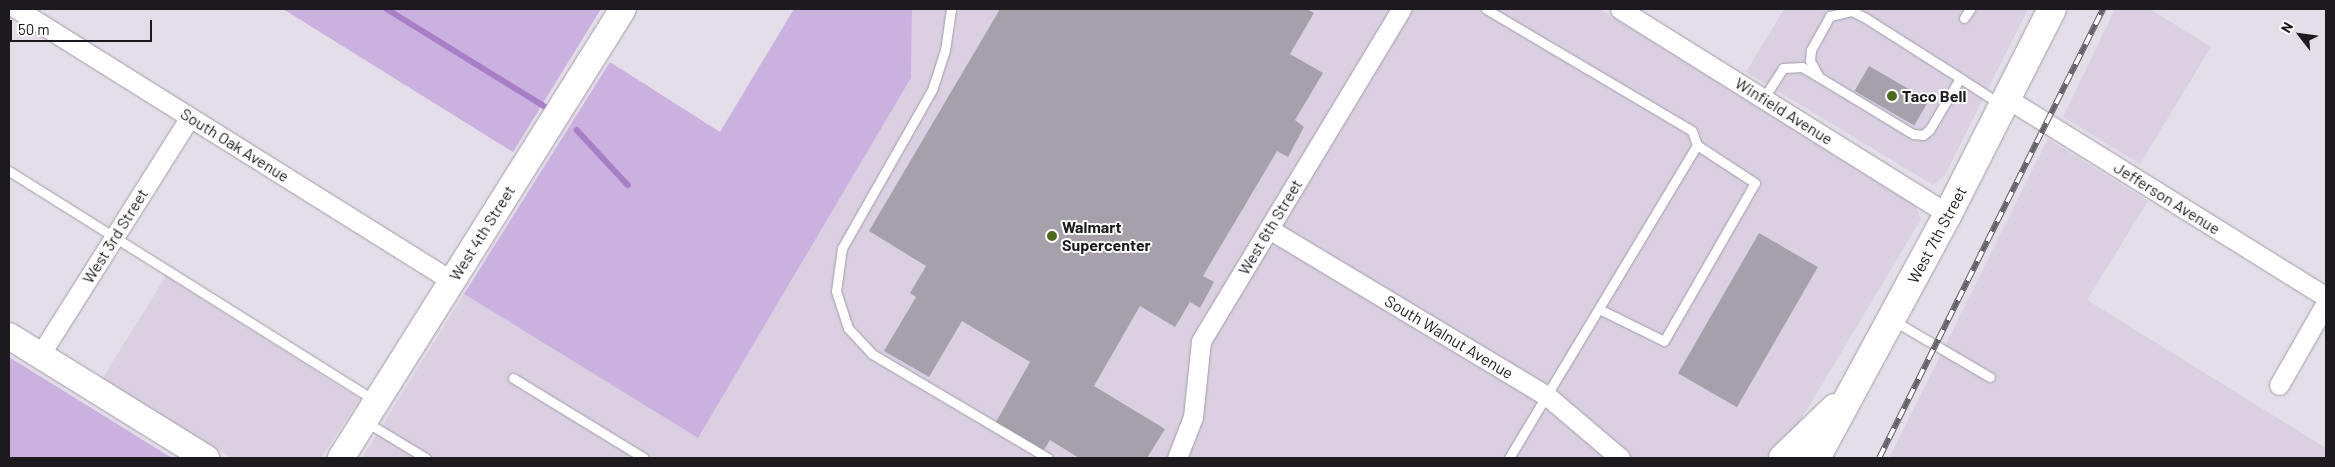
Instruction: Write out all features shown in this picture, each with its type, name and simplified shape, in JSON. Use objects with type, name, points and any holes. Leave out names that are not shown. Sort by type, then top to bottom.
[{"type":"main road","name":"West 7th Street","points":[[1816,458],[1892,320],[2006,103],[2049,10]]},
{"type":"main road","points":[[1783,458],[1854,390]]},
{"type":"street","name":"South Oak Avenue","points":[[17,9],[452,281]]},
{"type":"street","name":"West 4th Street","points":[[341,458],[623,9]]},
{"type":"street","name":"West 6th Street","points":[[1177,458],[1193,417],[1201,341],[1400,9]]},
{"type":"street","name":"Winfield Avenue","points":[[1620,9],[1948,214]]},
{"type":"street","name":"Jefferson Avenue","points":[[2006,103],[2326,297]]},
{"type":"street","name":"West 3rd Street","points":[[40,355],[190,117]]},
{"type":"street","name":"South Walnut Avenue","points":[[1269,229],[1547,396],[1620,458]]},
{"type":"street","points":[[2279,386],[2326,302]]},
{"type":"street","points":[[9,336],[206,458]]},
{"type":"lane","points":[[950,9],[945,50],[933,88],[842,248],[836,291],[848,328],[872,354],[1048,458]]},
{"type":"lane","points":[[1486,9],[1692,131],[1697,145],[1755,183],[1664,342],[1599,309]]},
{"type":"lane","points":[[1964,18],[1970,9]]},
{"type":"lane","points":[[1819,77],[1810,61],[1815,38],[1830,16],[1852,11],[1960,78],[2006,103]]},
{"type":"lane","points":[[1763,99],[1782,68],[1802,67],[1907,131],[1923,135],[1960,78]]},
{"type":"lane","points":[[1509,458],[1697,145]]},
{"type":"lane","points":[[9,171],[115,236],[371,411],[426,458]]},
{"type":"lane","points":[[1892,320],[1990,377]]},
{"type":"lane","points":[[513,378],[644,458]]},
{"type":"shaded area","points":[[283,9],[601,9],[513,152]]},
{"type":"shaded area","points":[[794,9],[912,9],[911,78],[698,438],[464,294],[610,62],[720,132]]},
{"type":"shaded area","points":[[912,9],[1600,9],[1916,206],[1921,219],[1778,458],[362,458],[464,294],[698,438],[911,78]]},
{"type":"shaded area","points":[[1784,9],[2028,9],[1945,175],[1933,185],[1746,72]]},
{"type":"shaded area","points":[[2115,9],[2150,9],[2211,47],[2140,164],[2063,117]]},
{"type":"shaded area","points":[[2048,139],[2148,201],[2087,300],[2326,448],[2326,458],[1889,458]]},
{"type":"shaded area","points":[[166,276],[360,399],[321,458],[232,458],[102,379]]},
{"type":"shaded area","points":[[9,357],[172,458],[9,458]]},
{"type":"building","name":"Walmart Supercenter","points":[[1000,9],[1307,9],[1314,13],[1290,54],[1323,73],[1295,120],[1304,127],[1288,157],[1277,151],[1203,276],[1214,282],[1200,308],[1190,302],[1175,327],[1140,306],[1094,386],[1165,429],[1147,458],[1079,458],[1050,440],[1044,450],[996,422],[1030,362],[962,321],[929,377],[884,351],[916,297],[910,293],[926,266],[869,231]]},
{"type":"building","name":"Taco Bell","points":[[1869,66],[1929,100],[1914,126],[1854,91]]},
{"type":"building","points":[[1759,233],[1818,267],[1737,407],[1678,373]]},
{"type":"waterway","points":[[387,9],[552,111]]},
{"type":"waterway","points":[[577,130],[628,185]]},
{"type":"railway","points":[[1879,458],[2103,9]]},
{"type":"place","name":"Taco Bell","points":[[1892,96]]},
{"type":"place","name":"Walmart Supercenter","points":[[1052,236]]}]
